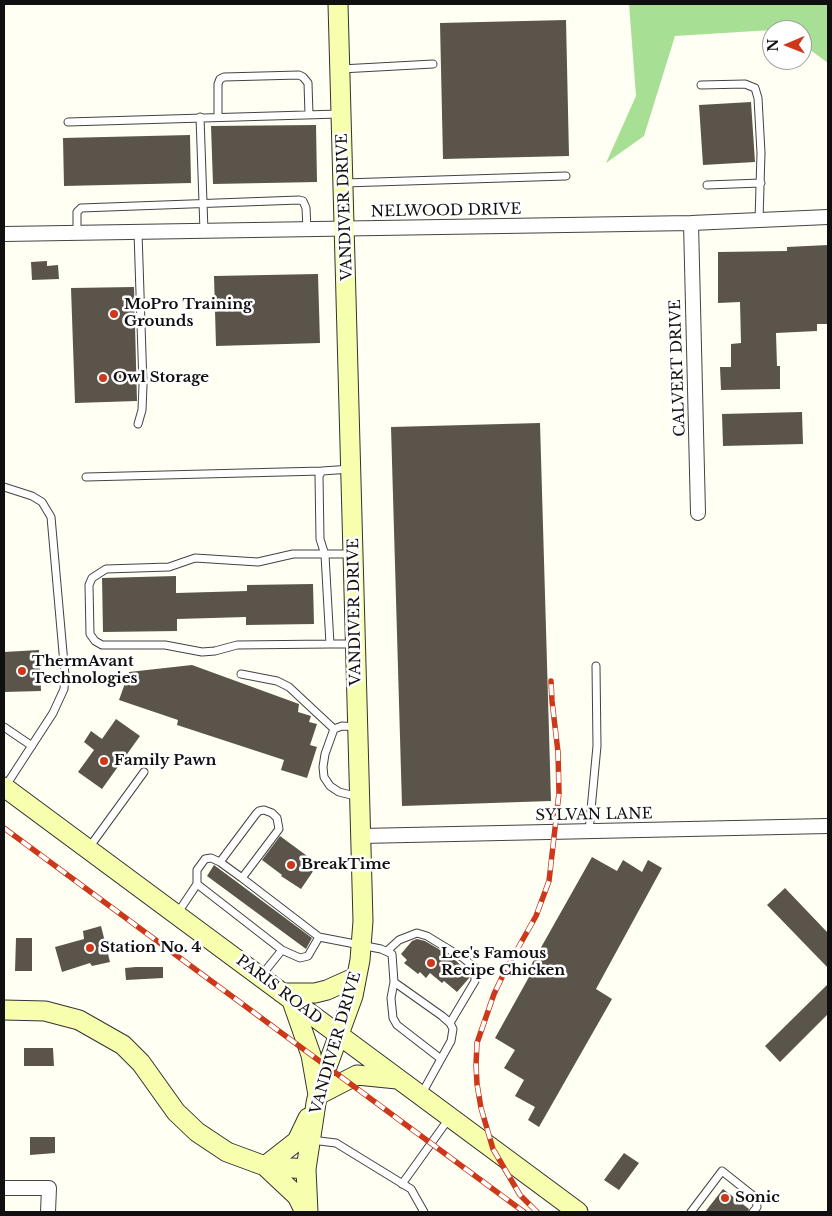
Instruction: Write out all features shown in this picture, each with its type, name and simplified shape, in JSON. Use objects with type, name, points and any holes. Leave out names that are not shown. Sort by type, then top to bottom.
[{"type":"main road","name":"VANDIVER DRIVE","points":[[307,1212],[306,1169],[317,1099],[353,996],[363,921],[346,228],[338,4]]},
{"type":"main road","name":"PARIS ROAD","points":[[4,787],[578,1212]]},
{"type":"main road","points":[[265,1166],[297,1141],[317,1099],[311,1055],[287,997],[315,993],[356,977]]},
{"type":"main road","points":[[4,1010],[45,1011],[79,1020],[123,1045],[141,1063],[176,1112],[197,1132],[227,1152],[265,1166],[306,1169]]},
{"type":"main road","points":[[317,1099],[357,1075],[398,1079]]},
{"type":"main road","points":[[265,1166],[297,1196],[307,1212]]},
{"type":"street","name":"NELWOOD DRIVE","points":[[4,234],[691,223],[828,217]]},
{"type":"street","name":"CALVERT DRIVE","points":[[691,223],[698,513]]},
{"type":"street","name":"SYLVAN LANE","points":[[361,836],[828,826]]},
{"type":"street","points":[[4,1188],[49,1188],[48,1212]]},
{"type":"lane","points":[[340,69],[434,64]]},
{"type":"lane","points":[[218,117],[217,89],[220,79],[224,77],[299,75],[306,79],[308,83],[309,115]]},
{"type":"lane","points":[[701,85],[745,84],[755,88],[758,98],[761,153],[759,220]]},
{"type":"lane","points":[[68,122],[342,114]]},
{"type":"lane","points":[[200,117],[204,231]]},
{"type":"lane","points":[[344,183],[566,176]]},
{"type":"lane","points":[[707,186],[761,183]]},
{"type":"lane","points":[[77,233],[77,212],[81,208],[299,200],[303,201],[306,208],[307,229]]},
{"type":"lane","points":[[138,232],[143,385],[142,410],[138,424]]},
{"type":"lane","points":[[86,477],[322,471],[351,468]]},
{"type":"lane","points":[[322,471],[319,476],[320,539],[325,555],[330,644]]},
{"type":"lane","points":[[4,487],[32,496],[42,502],[51,517],[64,682],[64,689],[53,713],[4,787]]},
{"type":"lane","points":[[354,554],[292,554],[258,562],[195,558],[169,567],[106,569],[92,578],[89,585],[90,634],[95,641],[102,644],[165,645],[202,652],[237,646],[356,644]]},
{"type":"lane","points":[[589,831],[597,746],[596,666]]},
{"type":"lane","points":[[241,674],[277,681],[289,687],[334,729]]},
{"type":"lane","points":[[358,727],[342,726],[334,729],[325,754],[323,767],[324,778],[330,786],[340,792],[360,798]]},
{"type":"lane","points":[[4,727],[32,746]]},
{"type":"lane","points":[[88,849],[144,772]]},
{"type":"lane","points":[[220,862],[259,811],[264,810],[272,813],[277,818],[279,829],[242,878]]},
{"type":"lane","points":[[177,915],[197,884],[198,870],[204,859],[211,858],[220,862],[242,878],[319,937],[387,951],[392,954],[393,958],[394,982],[391,998],[393,1018],[397,1026],[441,1059]]},
{"type":"lane","points":[[197,884],[282,950],[300,958],[308,956],[319,937]]},
{"type":"lane","points":[[387,951],[398,940],[417,933],[427,936],[473,966],[475,981],[450,1023]]},
{"type":"lane","points":[[260,976],[282,950]]},
{"type":"lane","points":[[394,982],[450,1023],[453,1033],[421,1095]]},
{"type":"lane","points":[[402,1184],[450,1117]]},
{"type":"lane","points":[[310,1140],[336,1143],[411,1189],[424,1212]]},
{"type":"lane","points":[[691,1212],[722,1171],[756,1198],[757,1207],[753,1212]]},
{"type":"green space","points":[[629,4],[828,4],[828,63],[812,51],[812,20],[762,20],[762,31],[675,36],[644,136],[606,163],[636,96]]},
{"type":"building","points":[[566,20],[569,156],[443,159],[440,23]]},
{"type":"building","points":[[751,102],[755,162],[703,165],[699,105]]},
{"type":"building","points":[[316,125],[317,182],[213,184],[211,126]]},
{"type":"building","points":[[190,135],[191,183],[64,186],[63,138]]},
{"type":"building","points":[[828,245],[828,324],[817,324],[817,331],[776,333],[777,366],[780,366],[780,389],[721,390],[720,367],[731,367],[731,344],[741,343],[740,302],[718,303],[718,252],[787,251],[787,247]]},
{"type":"building","points":[[47,261],[47,266],[58,265],[59,279],[32,280],[31,262]]},
{"type":"building","points":[[318,274],[320,343],[216,346],[214,276]]},
{"type":"building","points":[[134,287],[137,401],[75,403],[71,288]]},
{"type":"building","points":[[802,412],[803,444],[723,446],[722,414]]},
{"type":"building","points":[[540,423],[551,801],[402,806],[391,427]]},
{"type":"building","points":[[176,576],[176,593],[247,591],[247,585],[313,584],[314,624],[246,625],[246,617],[177,619],[177,631],[103,632],[102,578]]},
{"type":"building","name":"ThermAvant Technologies","points":[[39,650],[41,691],[4,692],[4,652]]},
{"type":"building","points":[[192,665],[299,704],[298,712],[311,716],[309,722],[317,724],[310,745],[317,747],[307,778],[281,770],[284,760],[177,725],[178,720],[119,700],[129,672]]},
{"type":"building","name":"Family Pawn","points":[[116,719],[140,736],[102,789],[78,772],[94,750],[84,742],[91,731],[102,739]]},
{"type":"building","points":[[280,836],[318,864],[301,889],[281,876],[262,860]]},
{"type":"building","points":[[592,857],[617,871],[623,860],[642,872],[648,860],[662,868],[596,989],[612,999],[539,1127],[528,1120],[535,1107],[515,1096],[524,1080],[504,1068],[515,1050],[495,1038],[534,968],[530,967]]},
{"type":"building","points":[[214,865],[312,938],[306,949],[207,876]]},
{"type":"building","points":[[785,888],[828,933],[828,968],[767,905]]},
{"type":"building","points":[[101,926],[110,962],[92,966],[90,963],[62,972],[55,947],[84,939],[83,931]]},
{"type":"building","points":[[16,938],[32,938],[32,971],[15,971]]},
{"type":"building","name":"Lee's Famous Recipe Chicken","points":[[417,939],[425,941],[452,957],[470,974],[470,977],[457,992],[444,981],[442,983],[430,973],[426,978],[420,972],[418,974],[404,963],[407,960],[401,954],[412,941]]},
{"type":"building","points":[[163,967],[163,978],[126,980],[125,968]]},
{"type":"building","points":[[828,984],[828,1014],[780,1062],[765,1046]]},
{"type":"building","points":[[24,1048],[53,1048],[54,1066],[24,1066]]},
{"type":"building","points":[[30,1137],[55,1137],[55,1153],[30,1155]]},
{"type":"building","points":[[624,1153],[639,1163],[619,1190],[604,1180]]},
{"type":"building","name":"Sonic","points":[[723,1189],[749,1209],[748,1212],[705,1212]]},
{"type":"railway","points":[[537,1212],[520,1195],[493,1149],[481,1108],[476,1065],[477,1043],[494,994],[536,916],[549,881],[559,793],[558,752],[551,681]]},
{"type":"railway","points":[[4,828],[524,1212]]},
{"type":"place","name":"MoPro Training Grounds","points":[[114,314]]},
{"type":"place","name":"Owl Storage","points":[[103,378]]},
{"type":"place","name":"ThermAvant Technologies","points":[[22,671]]},
{"type":"place","name":"Family Pawn","points":[[104,761]]},
{"type":"place","name":"BreakTime","points":[[291,865]]},
{"type":"place","name":"Station No. 4","points":[[90,948]]},
{"type":"place","name":"Lee's Famous Recipe Chicken","points":[[431,963]]},
{"type":"place","name":"Sonic","points":[[725,1198]]}]
